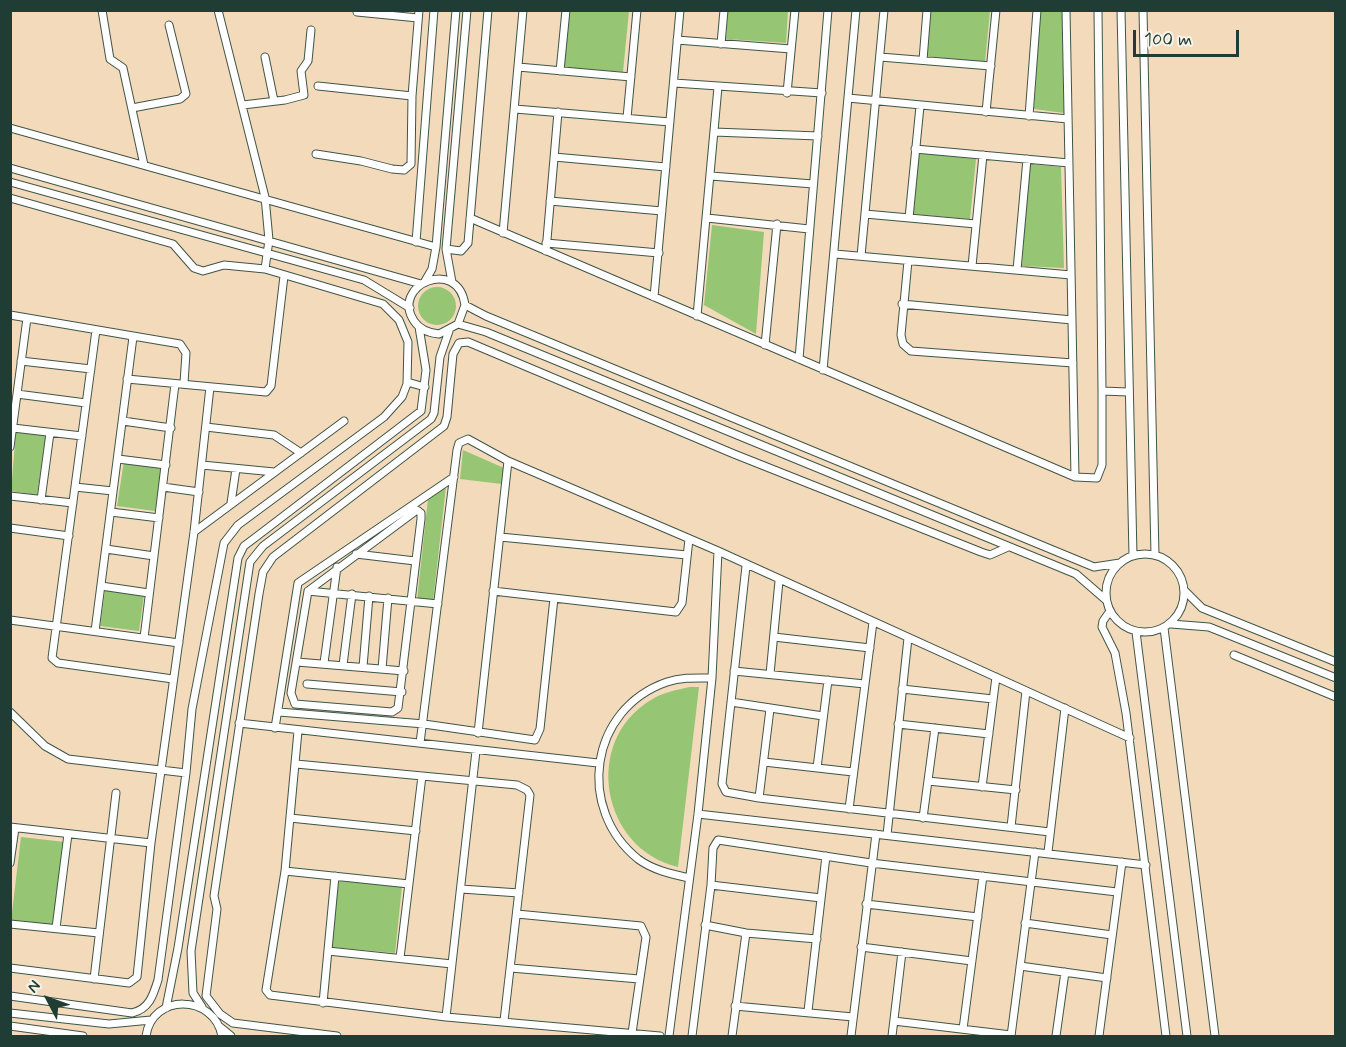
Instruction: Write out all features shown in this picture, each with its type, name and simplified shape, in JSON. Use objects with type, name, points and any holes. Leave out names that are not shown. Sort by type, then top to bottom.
[{"type":"street","points":[[102,10],[109,56],[112,61],[122,66],[144,165]]},
{"type":"street","points":[[218,10],[265,197],[269,240],[265,269]]},
{"type":"street","points":[[416,242],[434,10]]},
{"type":"street","points":[[166,1008],[178,948],[238,558],[244,546],[415,418],[421,411],[425,387],[425,353],[419,327],[412,318],[410,308],[414,292],[432,269],[436,247],[456,10]]},
{"type":"street","points":[[419,327],[434,333],[449,331],[458,324],[465,305],[462,294],[452,282],[446,249],[467,10]]},
{"type":"street","points":[[446,249],[461,251],[465,249],[470,218],[488,10]]},
{"type":"street","points":[[503,233],[523,10]]},
{"type":"street","points":[[560,71],[566,10]]},
{"type":"street","points":[[627,118],[637,10]]},
{"type":"street","points":[[654,297],[680,10]]},
{"type":"street","points":[[721,44],[724,10]]},
{"type":"street","points":[[787,93],[795,10]]},
{"type":"street","points":[[799,359],[828,10]]},
{"type":"street","points":[[823,370],[856,10]]},
{"type":"street","points":[[861,256],[884,10]]},
{"type":"street","points":[[923,60],[927,10]]},
{"type":"street","points":[[986,112],[996,10]]},
{"type":"street","points":[[1029,116],[1037,10]]},
{"type":"street","points":[[1066,10],[1075,477]]},
{"type":"street","points":[[470,218],[503,233],[546,247],[697,316],[1075,477],[1092,479],[1099,475],[1102,391],[1098,10]]},
{"type":"street","points":[[1121,10],[1133,556]]},
{"type":"street","points":[[1143,10],[1155,555]]},
{"type":"street","points":[[316,154],[361,161],[392,169],[408,168],[411,164],[412,96],[419,14],[357,12]]},
{"type":"street","points":[[132,108],[180,99],[186,94],[170,25]]},
{"type":"street","points":[[243,105],[302,97],[305,93],[301,71],[309,57],[311,30]]},
{"type":"street","points":[[677,40],[791,50]]},
{"type":"street","points":[[265,57],[274,102]]},
{"type":"street","points":[[880,57],[991,66]]},
{"type":"street","points":[[518,67],[631,77]]},
{"type":"street","points":[[674,83],[787,93],[822,93]]},
{"type":"street","points":[[318,86],[412,96]]},
{"type":"street","points":[[697,316],[718,87]]},
{"type":"street","points":[[848,98],[1068,119]]},
{"type":"street","points":[[909,218],[920,106]]},
{"type":"street","points":[[515,109],[670,122]]},
{"type":"street","points":[[546,247],[558,112]]},
{"type":"street","points":[[10,128],[265,197],[436,247]]},
{"type":"street","points":[[714,132],[818,136]]},
{"type":"street","points":[[915,149],[1069,163]]},
{"type":"street","points":[[972,266],[983,155]]},
{"type":"street","points":[[554,158],[666,167]]},
{"type":"street","points":[[1017,270],[1027,159]]},
{"type":"street","points":[[10,168],[423,283],[436,278],[452,282]]},
{"type":"street","points":[[711,176],[813,183]]},
{"type":"street","points":[[10,182],[364,280],[410,308]]},
{"type":"street","points":[[10,198],[173,244],[194,268],[203,270],[224,265],[265,269],[383,303],[392,311],[406,333],[407,382],[402,397],[384,417],[238,525],[224,543],[192,709],[186,773],[158,980],[146,1006],[132,1013],[10,996]]},
{"type":"street","points":[[550,201],[662,211]]},
{"type":"street","points":[[865,214],[976,224]]},
{"type":"street","points":[[707,218],[810,229]]},
{"type":"street","points":[[765,345],[777,224]]},
{"type":"street","points":[[546,247],[659,253]]},
{"type":"street","points":[[835,254],[1071,275]]},
{"type":"street","points":[[908,261],[902,304],[902,341],[911,351],[1073,363]]},
{"type":"street","points":[[127,379],[263,393],[269,390],[284,276]]},
{"type":"street","points":[[902,304],[1072,320]]},
{"type":"street","points":[[465,305],[1094,567],[1120,563],[1133,556],[1155,555],[1176,568],[1185,591],[1202,608],[1335,662]]},
{"type":"street","points":[[10,315],[183,346],[186,353],[171,428],[144,638]]},
{"type":"street","points":[[10,447],[27,318]]},
{"type":"street","points":[[458,324],[486,332],[1076,574],[1106,600]]},
{"type":"street","points":[[96,330],[52,654],[58,663],[173,680]]},
{"type":"street","points":[[231,1036],[202,1007],[194,993],[191,951],[250,562],[263,546],[425,425],[434,413],[442,350],[449,331]]},
{"type":"street","points":[[95,631],[133,337]]},
{"type":"street","points":[[337,1036],[233,1023],[220,1014],[206,996],[217,909],[213,896],[266,565],[444,426],[447,417],[454,350],[459,343],[468,342],[723,450],[981,552],[990,555],[1008,547]]},
{"type":"street","points":[[21,361],[91,369]]},
{"type":"street","points":[[437,381],[450,382]]},
{"type":"street","points":[[407,382],[425,387]]},
{"type":"street","points":[[10,968],[129,983],[137,978],[151,843],[194,532],[210,387]]},
{"type":"street","points":[[1102,391],[1128,392]]},
{"type":"street","points":[[17,394],[86,403]]},
{"type":"street","points":[[194,532],[344,421]]},
{"type":"street","points":[[123,422],[171,428]]},
{"type":"street","points":[[206,427],[274,435],[301,453]]},
{"type":"street","points":[[13,428],[82,436]]},
{"type":"street","points":[[41,500],[50,433]]},
{"type":"street","points":[[420,743],[457,450],[463,440],[468,439],[508,461],[718,551],[779,581],[1130,738]]},
{"type":"street","points":[[118,459],[166,465]]},
{"type":"street","points":[[478,733],[508,461]]},
{"type":"street","points":[[202,465],[275,472]]},
{"type":"street","points":[[231,503],[236,469]]},
{"type":"street","points":[[275,728],[298,583],[454,477]]},
{"type":"street","points":[[75,487],[113,491]]},
{"type":"street","points":[[163,487],[199,492]]},
{"type":"street","points":[[10,496],[73,503]]},
{"type":"street","points":[[417,510],[421,516],[415,561],[400,705],[392,712],[295,704],[291,693],[308,591],[337,567],[417,510]]},
{"type":"street","points":[[111,512],[159,518]]},
{"type":"street","points":[[10,528],[69,536]]},
{"type":"street","points":[[500,537],[687,555]]},
{"type":"street","points":[[493,591],[676,612],[682,603],[689,539]]},
{"type":"street","points":[[106,549],[154,556]]},
{"type":"street","points":[[669,1036],[698,813],[712,678],[718,551]]},
{"type":"street","points":[[356,554],[415,561]]},
{"type":"street","points":[[1120,563],[1109,580],[1106,600],[1110,611],[1125,628],[1136,632],[1155,632],[1167,626],[1179,614],[1185,591]]},
{"type":"street","points":[[746,566],[723,789],[730,794],[759,798],[1050,832]]},
{"type":"street","points":[[324,663],[337,567]]},
{"type":"street","points":[[770,674],[779,581]]},
{"type":"street","points":[[101,586],[149,593]]},
{"type":"street","points":[[308,591],[438,604]]},
{"type":"street","points":[[343,665],[352,594]]},
{"type":"street","points":[[363,667],[369,596]]},
{"type":"street","points":[[382,669],[388,598]]},
{"type":"street","points":[[279,712],[424,724],[532,740],[537,738],[554,598]]},
{"type":"street","points":[[1110,611],[1102,627],[1115,653],[1130,738],[1166,1036]]},
{"type":"street","points":[[10,620],[179,643]]},
{"type":"street","points":[[849,809],[873,622]]},
{"type":"street","points":[[1167,626],[1209,627],[1335,678]]},
{"type":"street","points":[[1167,626],[1215,1036]]},
{"type":"street","points":[[1136,632],[1187,1036]]},
{"type":"street","points":[[774,637],[870,648]]},
{"type":"street","points":[[886,835],[908,638]]},
{"type":"street","points":[[1234,656],[1335,697]]},
{"type":"street","points":[[297,662],[404,671]]},
{"type":"street","points":[[734,671],[865,684]]},
{"type":"street","points":[[982,787],[996,677]]},
{"type":"street","points":[[689,878],[663,872],[647,864],[620,842],[606,819],[599,794],[598,763],[614,724],[628,706],[646,692],[667,682],[689,678],[712,678]]},
{"type":"street","points":[[817,768],[828,680]]},
{"type":"street","points":[[307,684],[402,692]]},
{"type":"street","points":[[902,689],[993,699]]},
{"type":"street","points":[[1011,827],[1026,691]]},
{"type":"street","points":[[731,702],[770,710],[823,716]]},
{"type":"street","points":[[1048,852],[1065,708]]},
{"type":"street","points":[[759,798],[770,710]]},
{"type":"street","points":[[10,712],[45,746],[68,759],[186,773]]},
{"type":"street","points":[[239,723],[598,763]]},
{"type":"street","points":[[898,724],[989,734]]},
{"type":"street","points":[[923,818],[935,728]]},
{"type":"street","points":[[298,731],[285,871],[266,990],[273,996],[446,1017],[660,1036]]},
{"type":"street","points":[[446,1017],[476,751]]},
{"type":"street","points":[[764,762],[853,772]]},
{"type":"street","points":[[296,764],[517,785],[527,790],[530,795],[504,1021]]},
{"type":"street","points":[[400,958],[422,776]]},
{"type":"street","points":[[928,781],[1016,790]]},
{"type":"street","points":[[94,979],[116,793]]},
{"type":"street","points":[[698,813],[1146,865]]},
{"type":"street","points":[[290,818],[416,831]]},
{"type":"street","points":[[10,863],[13,827],[151,843]]},
{"type":"street","points":[[56,928],[68,834]]},
{"type":"street","points":[[851,1036],[876,834]]},
{"type":"street","points":[[692,1036],[711,885],[713,848],[718,840],[871,863],[1117,892]]},
{"type":"street","points":[[894,1022],[1011,1036],[1035,852]]},
{"type":"street","points":[[808,1011],[825,856]]},
{"type":"street","points":[[1100,1036],[1122,862]]},
{"type":"street","points":[[285,871],[409,884]]},
{"type":"street","points":[[322,1003],[335,876]]},
{"type":"street","points":[[963,1029],[983,876]]},
{"type":"street","points":[[711,885],[821,897]]},
{"type":"street","points":[[461,889],[519,893]]},
{"type":"street","points":[[866,904],[978,917]]},
{"type":"street","points":[[517,914],[641,926],[646,937],[632,1033]]},
{"type":"street","points":[[1025,923],[1112,935]]},
{"type":"street","points":[[10,924],[99,933]]},
{"type":"street","points":[[705,926],[746,933],[817,939]]},
{"type":"street","points":[[732,1036],[746,933]]},
{"type":"street","points":[[861,947],[972,961]]},
{"type":"street","points":[[328,951],[452,964]]},
{"type":"street","points":[[892,1036],[902,952]]},
{"type":"street","points":[[1020,966],[1107,978]]},
{"type":"street","points":[[510,968],[639,979]]},
{"type":"street","points":[[1056,1036],[1065,972]]},
{"type":"street","points":[[10,1013],[109,1024],[151,1020],[166,1008],[177,1004],[202,1007]]},
{"type":"street","points":[[735,1006],[853,1017]]},
{"type":"street","points":[[146,1036],[151,1020]]},
{"type":"street","points":[[10,1026],[83,1036]]},
{"type":"street","points":[[220,1027],[222,1036]]},
{"type":"green space","points":[[570,11],[629,11],[623,72],[564,67]]},
{"type":"green space","points":[[728,11],[788,11],[786,43],[726,39]]},
{"type":"green space","points":[[931,11],[990,11],[985,62],[926,56]]},
{"type":"green space","points":[[1040,11],[1062,11],[1064,113],[1034,109]]},
{"type":"green space","points":[[918,153],[976,159],[970,219],[913,214]]},
{"type":"green space","points":[[1029,164],[1061,167],[1064,268],[1022,266]]},
{"type":"green space","points":[[712,225],[764,232],[756,334],[704,305]]},
{"type":"green space","points":[[437,287],[450,293],[456,306],[450,319],[437,325],[424,319],[418,306],[424,293]]},
{"type":"green space","points":[[16,431],[46,435],[37,495],[11,491]]},
{"type":"green space","points":[[463,450],[504,468],[502,484],[460,479]]},
{"type":"green space","points":[[124,461],[162,466],[155,511],[117,506]]},
{"type":"green space","points":[[446,486],[433,602],[417,600],[428,499]]},
{"type":"green space","points":[[105,590],[144,595],[139,631],[100,626]]},
{"type":"green space","points":[[690,687],[699,687],[678,867],[652,856],[632,839],[617,817],[610,792],[609,766],[615,741],[629,718],[656,697]]},
{"type":"green space","points":[[21,837],[65,842],[54,926],[11,921]]},
{"type":"green space","points":[[338,881],[402,886],[395,953],[331,947]]}]
